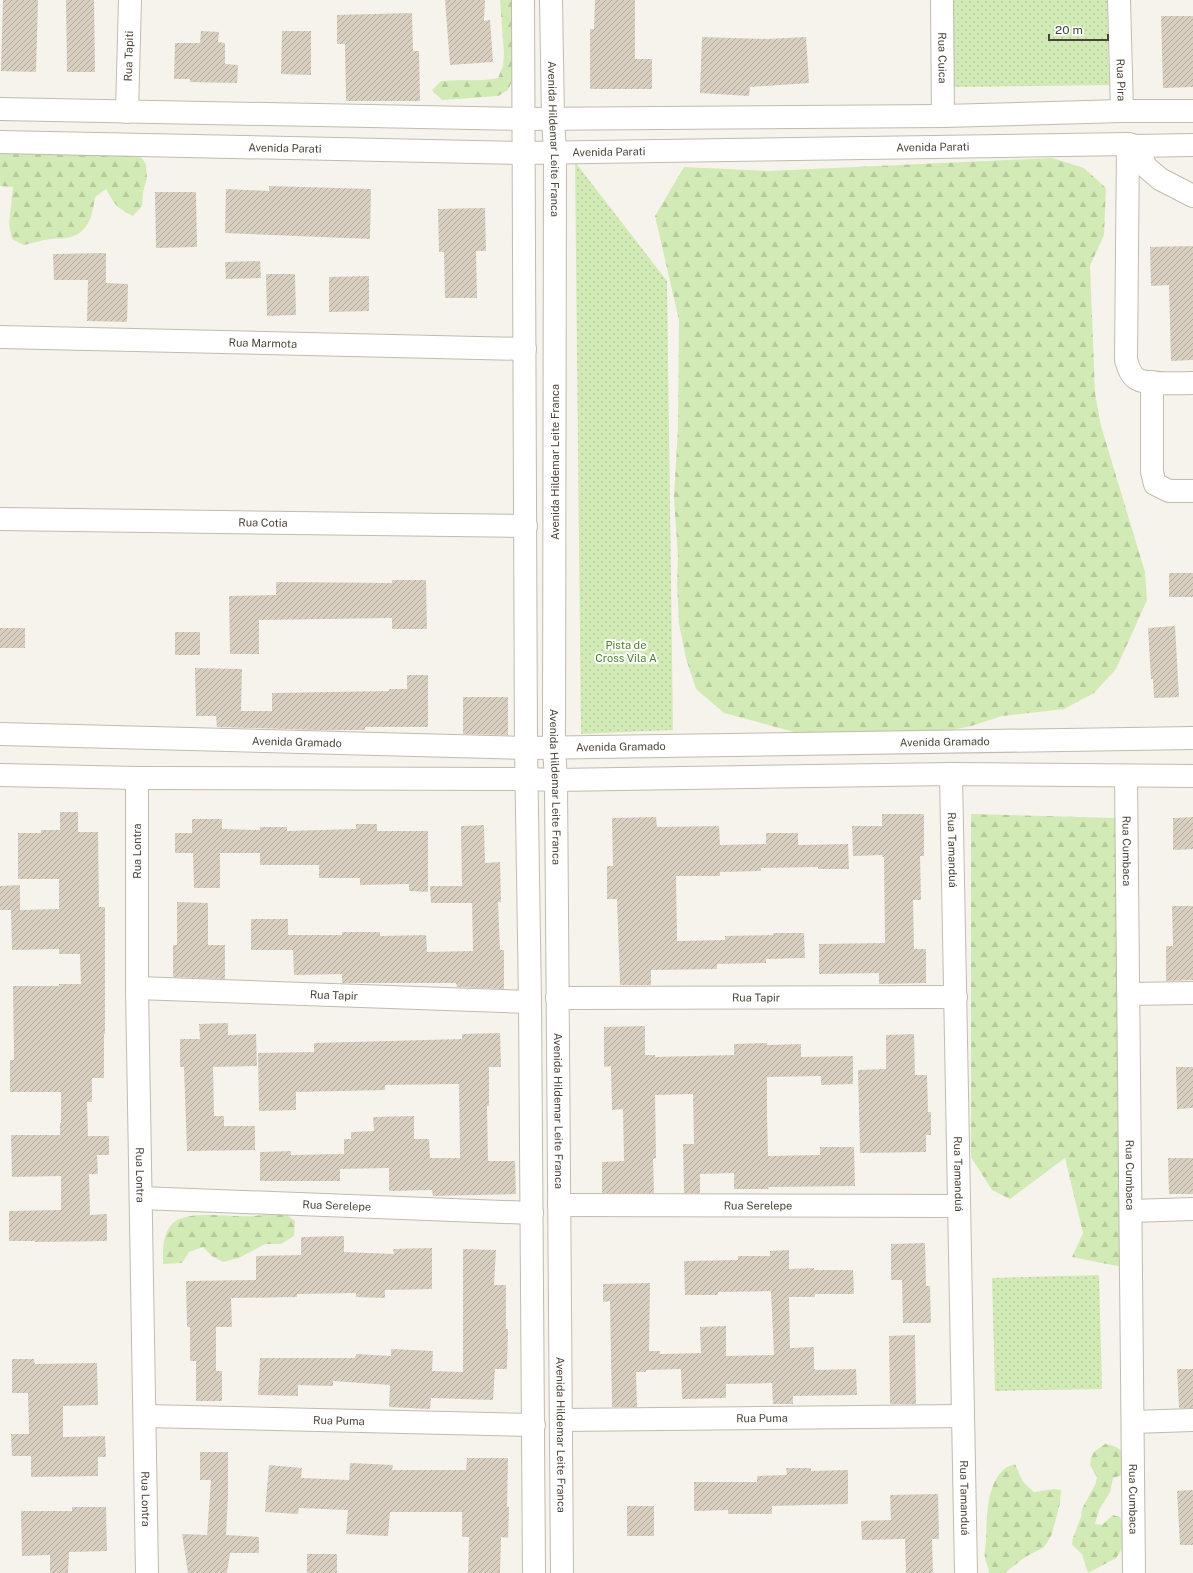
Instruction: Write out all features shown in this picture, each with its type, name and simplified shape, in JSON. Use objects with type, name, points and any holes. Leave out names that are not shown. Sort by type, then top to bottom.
[{"type":"street","name":"Rua Tapiti","points":[[127,112],[130,0]]},
{"type":"street","points":[[523,0],[526,779],[530,1002],[534,1573]]},
{"type":"street","name":"Avenida Hildemar Leite Franca","points":[[551,0],[555,152],[554,747],[556,780],[562,1573]]},
{"type":"street","name":"Rua Cuica","points":[[942,0],[943,116]]},
{"type":"street","name":"Rua Pira","points":[[1119,0],[1122,111]]},
{"type":"street","points":[[0,109],[523,119],[943,116],[1122,111],[1193,111]]},
{"type":"street","name":"Avenida Parati","points":[[0,142],[524,153],[1193,145]]},
{"type":"street","points":[[1132,145],[1146,167],[1160,179],[1193,196]]},
{"type":"street","points":[[1132,145],[1126,360],[1130,371],[1136,378],[1152,382],[1193,383]]},
{"type":"street","name":"Rua Marmota","points":[[0,337],[525,349]]},
{"type":"street","points":[[1152,382],[1152,472],[1155,484],[1169,491],[1193,492]]},
{"type":"street","name":"Rua Cotia","points":[[0,519],[526,526]]},
{"type":"street","name":"Avenida Gramado","points":[[0,734],[526,748],[1193,738]]},
{"type":"street","points":[[0,775],[137,778],[556,780],[951,774],[1193,776]]},
{"type":"street","name":"Rua Tamanduá","points":[[951,774],[966,1573]]},
{"type":"street","name":"Rua Cumbaca","points":[[1126,776],[1134,1573]]},
{"type":"street","name":"Rua Lontra","points":[[137,778],[137,988],[147,1573]]},
{"type":"street","name":"Rua Tapir","points":[[137,988],[530,1002]]},
{"type":"street","points":[[1129,994],[1193,993]]},
{"type":"street","name":"Rua Tapir","points":[[557,998],[956,997]]},
{"type":"street","name":"Rua Serelepe","points":[[141,1198],[532,1213]]},
{"type":"street","name":"Rua Serelepe","points":[[559,1205],[958,1206]]},
{"type":"street","points":[[1131,1211],[1193,1209]]},
{"type":"street","name":"Rua Puma","points":[[145,1416],[534,1425]]},
{"type":"street","name":"Rua Puma","points":[[562,1420],[962,1416]]},
{"type":"street","points":[[1133,1422],[1193,1420]]},
{"type":"green space","points":[[500,0],[517,0],[514,77],[508,90],[498,96],[442,100],[432,90],[441,81],[484,80],[498,78],[503,66],[504,53]]},
{"type":"green space","points":[[953,0],[1107,0],[1109,85],[953,87]]},
{"type":"green space","points":[[0,150],[137,152],[146,164],[147,178],[143,192],[142,206],[133,216],[116,205],[106,189],[95,197],[91,218],[80,233],[66,238],[48,239],[24,245],[12,239],[9,225],[13,187],[0,186]]},
{"type":"green space","points":[[1052,158],[1084,168],[1106,188],[1104,235],[1090,266],[1095,393],[1101,426],[1145,572],[1147,600],[1116,669],[1094,693],[1064,709],[1002,716],[971,726],[937,733],[828,735],[794,732],[724,713],[696,689],[686,658],[679,624],[677,584],[678,557],[674,497],[678,428],[679,320],[655,216],[684,167],[768,171]]},
{"type":"green space","name":"Pista de Cross Vila A","points":[[575,162],[667,281],[673,730],[581,734]]},
{"type":"green space","points":[[971,814],[1117,818],[1122,1267],[1072,1257],[1083,1233],[1065,1158],[1010,1199],[992,1190],[971,1157]]},
{"type":"green space","points":[[283,1212],[295,1221],[294,1236],[281,1244],[265,1244],[239,1258],[223,1262],[212,1256],[203,1247],[189,1252],[182,1263],[163,1264],[165,1237],[169,1227],[180,1219],[200,1215],[255,1216]]},
{"type":"green space","points":[[1099,1275],[1102,1389],[995,1391],[992,1278]]},
{"type":"green space","points":[[1105,1444],[1117,1447],[1122,1453],[1125,1474],[1113,1478],[1110,1492],[1099,1510],[1095,1524],[1102,1525],[1113,1515],[1120,1517],[1123,1525],[1124,1545],[1116,1558],[1088,1573],[1082,1554],[1072,1545],[1082,1509],[1096,1483],[1097,1477],[1090,1465],[1091,1458],[1094,1452]]},
{"type":"green space","points":[[1015,1464],[1023,1482],[1034,1492],[1054,1489],[1061,1490],[1060,1503],[1052,1534],[1045,1546],[1025,1557],[1005,1573],[989,1573],[985,1560],[985,1554],[990,1496],[998,1475],[1005,1468]]},
{"type":"building","points":[[3,0],[38,0],[36,72],[1,71]]},
{"type":"building","points":[[66,0],[94,0],[95,72],[67,72]]},
{"type":"building","points":[[445,0],[485,0],[484,21],[490,20],[493,62],[450,65]]},
{"type":"building","points":[[595,0],[635,0],[635,59],[652,59],[652,89],[590,89],[590,29],[594,29]]},
{"type":"building","points":[[412,13],[413,51],[419,51],[420,101],[346,101],[345,44],[337,44],[337,15]]},
{"type":"building","points":[[1161,16],[1193,16],[1193,87],[1163,88]]},
{"type":"building","points":[[201,31],[219,32],[218,42],[225,43],[225,64],[238,65],[237,83],[190,82],[190,79],[174,79],[175,43],[200,43]]},
{"type":"building","points":[[282,31],[311,31],[311,75],[281,74]]},
{"type":"building","points":[[702,37],[768,39],[806,37],[809,83],[750,87],[749,96],[700,93]]},
{"type":"building","points":[[269,186],[371,189],[370,239],[225,233],[226,189],[269,191]]},
{"type":"building","points":[[155,192],[196,192],[197,247],[156,248]]},
{"type":"building","points":[[485,208],[486,251],[476,251],[477,298],[445,298],[444,252],[439,252],[438,209]]},
{"type":"building","points":[[1193,246],[1193,360],[1171,361],[1169,285],[1151,286],[1150,247]]},
{"type":"building","points":[[106,253],[106,283],[128,284],[127,322],[87,321],[88,280],[54,280],[53,254]]},
{"type":"building","points":[[260,261],[261,278],[226,279],[225,262]]},
{"type":"building","points":[[266,274],[295,274],[296,315],[267,316]]},
{"type":"building","points":[[369,276],[369,311],[329,312],[329,277]]},
{"type":"building","points":[[1169,573],[1193,573],[1193,597],[1169,597]]},
{"type":"building","points":[[392,580],[426,580],[427,629],[392,629],[392,618],[259,620],[259,654],[230,654],[229,596],[276,595],[276,582],[392,583]]},
{"type":"building","points":[[1175,626],[1179,697],[1154,698],[1153,679],[1151,679],[1148,628]]},
{"type":"building","points":[[0,628],[25,628],[25,648],[0,648]]},
{"type":"building","points":[[175,632],[200,632],[200,655],[175,655]]},
{"type":"building","points":[[195,668],[242,669],[241,711],[272,711],[272,693],[389,691],[389,689],[407,689],[407,675],[428,675],[428,727],[365,727],[365,730],[318,730],[217,727],[216,716],[196,716]]},
{"type":"building","points":[[463,697],[508,697],[508,735],[463,734]]},
{"type":"building","points":[[60,812],[78,812],[78,832],[98,832],[99,907],[105,907],[104,1078],[92,1078],[92,1102],[87,1102],[88,1136],[109,1136],[109,1155],[97,1155],[98,1174],[89,1174],[90,1215],[107,1214],[107,1241],[9,1241],[9,1211],[61,1210],[61,1176],[12,1177],[11,1135],[60,1135],[61,1123],[61,1092],[10,1092],[10,1060],[14,1060],[13,986],[59,986],[59,984],[81,984],[80,954],[59,954],[59,949],[12,950],[11,910],[0,910],[0,886],[20,885],[20,910],[59,909],[59,879],[18,879],[18,833],[41,833],[41,830],[60,830]]},
{"type":"building","points":[[882,814],[924,814],[924,856],[920,856],[921,900],[913,900],[914,949],[926,949],[926,983],[879,984],[879,973],[819,974],[819,944],[885,943],[884,857],[882,857],[882,855],[853,856],[852,826],[882,826]]},
{"type":"building","points":[[656,817],[657,827],[719,826],[720,845],[766,844],[766,833],[798,833],[798,845],[848,844],[849,869],[818,869],[818,867],[761,868],[761,871],[720,872],[720,876],[676,876],[677,941],[725,940],[725,936],[804,933],[805,958],[766,959],[766,963],[717,964],[717,969],[651,970],[651,985],[620,985],[617,899],[607,899],[607,866],[613,866],[612,818]]},
{"type":"building","points":[[1193,817],[1193,849],[1173,850],[1173,818]]},
{"type":"building","points":[[192,819],[222,819],[222,829],[260,830],[260,827],[287,827],[287,831],[356,829],[356,824],[377,824],[377,831],[428,831],[428,892],[409,891],[409,884],[360,885],[360,878],[319,878],[319,865],[260,865],[260,853],[220,853],[220,888],[194,888],[193,853],[175,853],[175,833],[192,833]]},
{"type":"building","points":[[484,825],[485,863],[500,862],[501,902],[498,902],[500,950],[504,950],[504,989],[457,987],[456,983],[342,983],[342,974],[294,975],[293,950],[251,950],[251,919],[288,919],[288,935],[342,935],[342,932],[380,932],[380,936],[426,935],[427,952],[473,951],[472,903],[431,903],[430,886],[462,886],[461,826]]},
{"type":"building","points":[[177,902],[208,903],[208,945],[225,945],[225,979],[173,977],[173,945],[177,945]]},
{"type":"building","points":[[1172,906],[1193,906],[1193,980],[1166,981],[1166,946],[1173,946]]},
{"type":"building","points":[[228,1023],[228,1035],[256,1034],[257,1066],[213,1067],[214,1116],[224,1116],[224,1126],[255,1126],[255,1150],[187,1151],[184,1067],[180,1067],[180,1039],[200,1039],[199,1024]]},
{"type":"building","points":[[645,1026],[645,1055],[655,1055],[655,1057],[734,1055],[734,1044],[767,1043],[767,1045],[801,1044],[801,1057],[853,1056],[853,1084],[821,1085],[821,1076],[767,1077],[767,1115],[768,1156],[820,1155],[820,1147],[854,1147],[855,1186],[734,1189],[734,1173],[700,1174],[700,1193],[684,1193],[683,1144],[694,1144],[693,1094],[655,1095],[656,1158],[653,1159],[654,1193],[602,1193],[602,1162],[624,1161],[623,1109],[612,1110],[611,1066],[604,1067],[604,1027]]},
{"type":"building","points":[[500,1033],[501,1067],[489,1067],[489,1106],[487,1106],[488,1161],[515,1161],[516,1194],[433,1196],[432,1190],[389,1191],[389,1168],[340,1169],[340,1181],[260,1181],[260,1152],[291,1151],[291,1155],[344,1154],[344,1139],[351,1139],[351,1132],[374,1131],[373,1117],[414,1116],[414,1139],[429,1139],[430,1158],[460,1158],[459,1084],[385,1085],[385,1090],[296,1092],[296,1110],[259,1111],[258,1053],[314,1052],[314,1043],[462,1039],[462,1034]]},
{"type":"building","points":[[914,1034],[915,1075],[927,1075],[928,1112],[931,1112],[931,1135],[926,1135],[926,1152],[860,1153],[858,1070],[886,1069],[886,1035]]},
{"type":"building","points":[[1176,1067],[1193,1067],[1193,1108],[1177,1109]]},
{"type":"building","points":[[1168,1158],[1193,1158],[1193,1194],[1169,1194]]},
{"type":"building","points":[[344,1236],[344,1252],[394,1254],[393,1249],[432,1248],[432,1289],[385,1290],[385,1298],[356,1297],[356,1293],[297,1294],[297,1297],[231,1298],[232,1327],[216,1327],[216,1371],[222,1371],[222,1401],[196,1401],[196,1361],[190,1361],[190,1327],[187,1327],[186,1281],[256,1280],[256,1256],[301,1255],[301,1237]]},
{"type":"building","points":[[925,1243],[926,1286],[930,1286],[931,1323],[903,1323],[902,1280],[891,1280],[891,1244]]},
{"type":"building","points":[[463,1249],[496,1250],[494,1285],[506,1285],[506,1329],[508,1329],[507,1369],[495,1369],[493,1400],[431,1398],[430,1409],[389,1407],[390,1385],[333,1381],[333,1386],[298,1385],[298,1396],[258,1395],[260,1358],[355,1358],[356,1354],[391,1356],[391,1349],[433,1351],[432,1371],[463,1372]]},
{"type":"building","points":[[789,1250],[789,1269],[814,1268],[814,1270],[853,1270],[854,1294],[815,1294],[815,1297],[789,1297],[790,1348],[814,1347],[814,1369],[817,1370],[856,1369],[857,1395],[793,1396],[793,1404],[773,1404],[772,1383],[726,1384],[726,1398],[682,1399],[681,1369],[646,1370],[646,1372],[636,1372],[637,1407],[612,1407],[610,1301],[603,1302],[603,1284],[650,1283],[649,1351],[660,1351],[660,1354],[701,1353],[700,1327],[726,1326],[726,1356],[774,1355],[771,1291],[718,1292],[718,1295],[685,1295],[684,1261],[738,1260],[738,1256],[770,1256],[770,1251]]},
{"type":"building","points":[[915,1335],[916,1404],[890,1404],[889,1336]]},
{"type":"building","points":[[12,1359],[34,1359],[35,1364],[97,1363],[98,1405],[63,1406],[63,1437],[105,1436],[106,1457],[98,1457],[98,1476],[31,1477],[31,1456],[12,1456],[11,1434],[29,1434],[28,1393],[12,1393]]},
{"type":"building","points":[[1177,1369],[1193,1369],[1193,1408],[1179,1408]]},
{"type":"building","points":[[200,1452],[228,1452],[226,1535],[259,1537],[259,1553],[230,1553],[227,1573],[188,1573],[182,1534],[207,1535],[211,1480],[200,1480]]},
{"type":"building","points":[[467,1458],[508,1458],[508,1538],[501,1537],[500,1573],[468,1573],[469,1537],[462,1537],[462,1512],[390,1512],[388,1536],[346,1534],[348,1510],[299,1508],[298,1514],[265,1512],[269,1465],[302,1468],[301,1478],[349,1480],[350,1463],[393,1465],[392,1470],[466,1470]]},
{"type":"building","points":[[786,1468],[811,1468],[811,1471],[848,1470],[848,1504],[772,1506],[772,1514],[728,1514],[728,1510],[694,1511],[694,1482],[757,1482],[757,1476],[787,1475]]},
{"type":"building","points":[[1193,1490],[1193,1545],[1180,1545],[1177,1491]]},
{"type":"building","points":[[938,1494],[939,1539],[932,1539],[933,1573],[906,1573],[905,1539],[862,1540],[861,1521],[891,1520],[890,1495]]},
{"type":"building","points":[[627,1506],[654,1506],[654,1536],[627,1536]]},
{"type":"building","points":[[72,1507],[106,1507],[107,1551],[69,1552],[68,1573],[50,1573],[50,1555],[22,1556],[21,1511],[72,1511]]},
{"type":"building","points":[[307,1554],[337,1554],[337,1573],[307,1573]]}]
